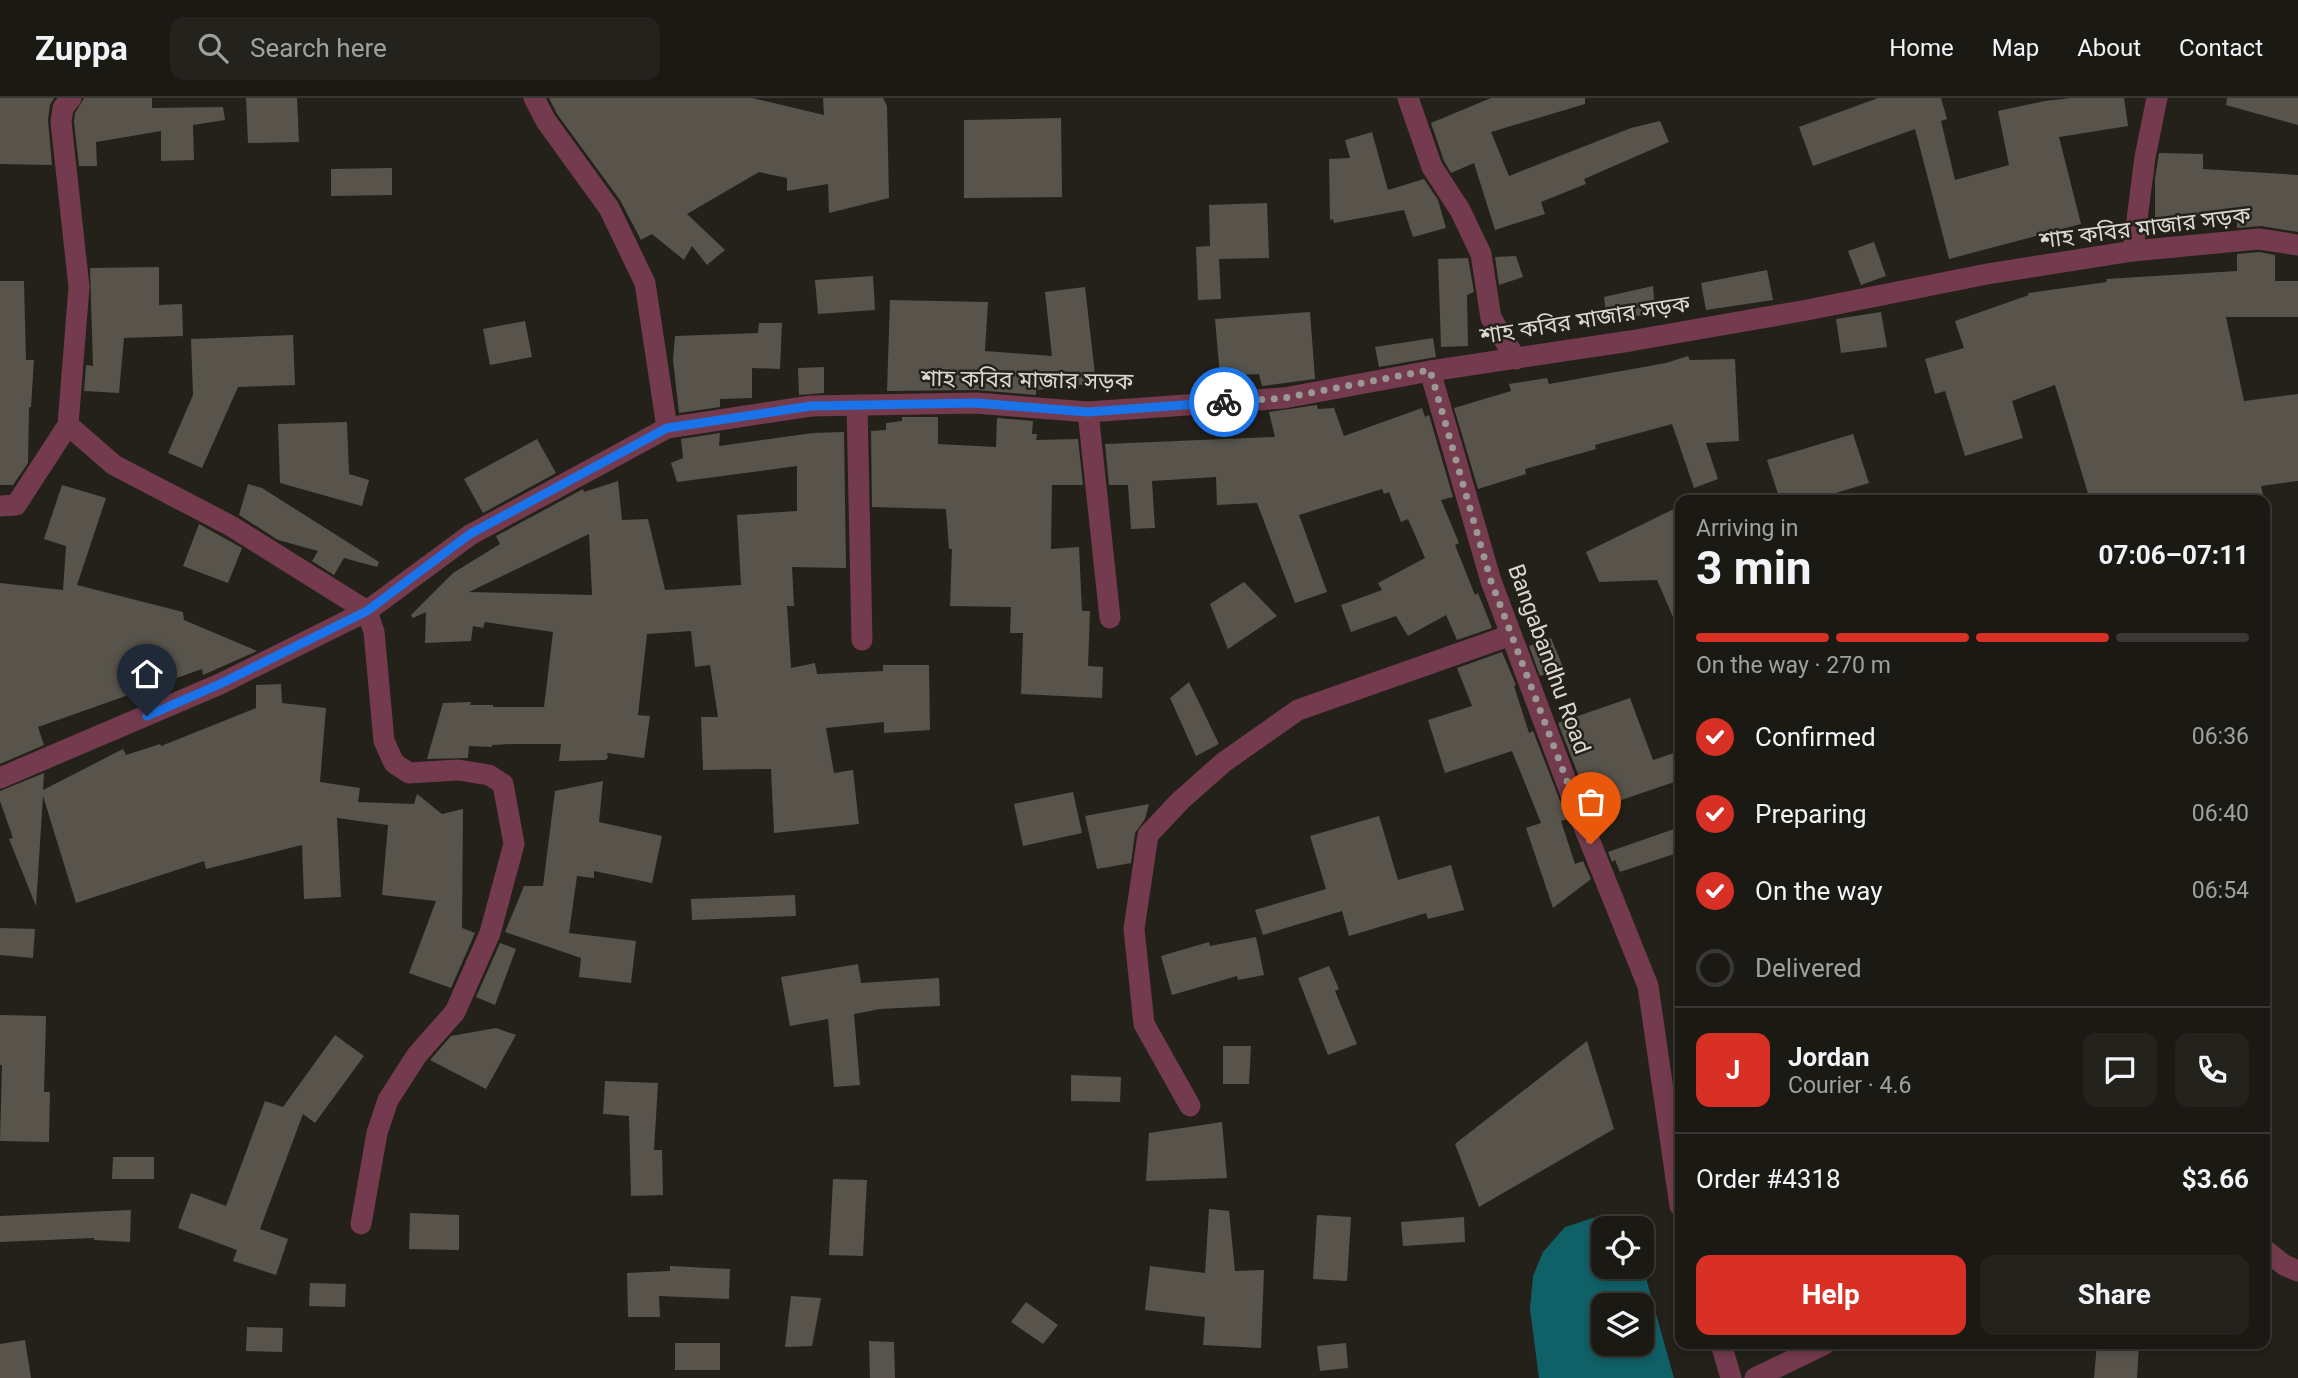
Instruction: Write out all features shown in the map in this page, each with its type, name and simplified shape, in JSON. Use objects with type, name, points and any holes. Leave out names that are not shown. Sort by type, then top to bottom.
[{"type":"street","points":[[0,506],[16,505],[68,425],[79,287],[61,121],[63,108],[71,98]]},
{"type":"street","points":[[534,98],[546,121],[609,208],[645,283],[667,428]]},
{"type":"street","points":[[1408,98],[1432,167],[1460,210],[1481,254],[1491,318],[1516,359]]},
{"type":"street","points":[[2133,251],[2145,157],[2157,98]]},
{"type":"street","name":"শাহ কবির মাজার সড়ক","points":[[0,778],[220,684],[367,611],[470,534],[667,428],[811,406],[976,403],[1088,412],[1284,398],[1430,370],[1516,359],[1807,310],[1987,274],[2133,251],[2259,239],[2298,245]]},
{"type":"street","name":"Bangabandhu Road","points":[[1430,370],[1491,581],[1647,986],[1675,1173]]},
{"type":"street","points":[[857,405],[862,640]]},
{"type":"street","points":[[1088,412],[1110,618]]},
{"type":"street","points":[[68,425],[114,465],[231,526],[367,611],[374,632],[384,741],[394,763],[409,773],[458,770],[489,775],[503,784],[514,844],[490,933],[455,1012],[417,1055],[388,1100],[377,1133],[361,1224]]},
{"type":"street","points":[[1190,1106],[1144,1024],[1134,929],[1148,835],[1180,801],[1224,762],[1298,710],[1511,635]]},
{"type":"street","points":[[2270,1254],[2284,1265],[2298,1271]]},
{"type":"street","points":[[1722,1349],[1731,1378]]},
{"type":"street","points":[[1755,1378],[1815,1349]]},
{"type":"water","points":[[1591,1219],[1591,1279],[1646,1279],[1650,1293],[1591,1293],[1591,1356],[1654,1356],[1654,1307],[1674,1378],[1539,1378],[1530,1309],[1533,1276],[1543,1252],[1565,1227]]},
{"type":"building","points":[[0,98],[54,98],[48,120],[52,165],[0,164]]},
{"type":"building","points":[[84,98],[152,98],[152,108],[223,107],[225,120],[193,125],[194,160],[161,161],[161,131],[96,142],[97,166],[79,166],[74,122],[75,113]]},
{"type":"building","points":[[246,98],[297,98],[299,142],[248,143]]},
{"type":"building","points":[[549,98],[752,98],[824,115],[823,98],[883,98],[887,106],[889,198],[829,213],[828,184],[787,191],[787,178],[759,172],[687,214],[725,250],[707,265],[692,246],[684,260],[652,234],[641,240],[620,200],[557,114]]},
{"type":"building","points":[[1491,98],[1585,98],[1585,104],[1491,132],[1509,176],[1631,128],[1660,121],[1669,142],[1584,179],[1586,184],[1541,202],[1545,214],[1495,230],[1474,163],[1451,173],[1431,123]]},
{"type":"building","points":[[1878,98],[1941,98],[1947,119],[1941,121],[1955,180],[2009,165],[1998,111],[2071,98],[2124,98],[2128,126],[2059,137],[2081,224],[1949,259],[1915,129],[1813,166],[1799,127]]},
{"type":"building","points":[[2227,98],[2298,98],[2298,125],[2226,105]]},
{"type":"building","points":[[1061,118],[1062,197],[964,198],[964,120]]},
{"type":"building","points":[[1372,132],[1388,190],[1424,179],[1438,200],[1446,228],[1413,237],[1404,210],[1334,223],[1333,219],[1330,220],[1329,159],[1350,158],[1345,140]]},
{"type":"building","points":[[2159,153],[2203,154],[2203,169],[2298,175],[2298,232],[2261,226],[2237,228],[2237,218],[2155,217],[2155,179]]},
{"type":"building","points":[[392,168],[392,195],[331,196],[331,169]]},
{"type":"building","points":[[1267,203],[1269,258],[1219,259],[1221,299],[1198,300],[1196,247],[1210,246],[1209,205]]},
{"type":"building","points":[[1874,242],[1886,276],[1861,285],[1848,251]]},
{"type":"building","points":[[2259,252],[2275,255],[2275,281],[2298,281],[2298,317],[2226,317],[2244,401],[2298,394],[2298,481],[2261,486],[2263,495],[2088,495],[2055,385],[2012,401],[2023,438],[1965,456],[1945,391],[1935,394],[1925,359],[1964,348],[1955,321],[2029,295],[2028,293],[2107,282],[2106,279],[2237,271],[2237,254]]},
{"type":"building","points":[[1516,256],[1523,277],[1499,285],[1495,257]]},
{"type":"building","points":[[1468,258],[1474,292],[1467,295],[1468,346],[1441,347],[1438,259]]},
{"type":"building","points":[[159,267],[159,305],[182,304],[183,336],[124,338],[119,393],[84,391],[86,365],[93,366],[90,268]]},
{"type":"building","points":[[1767,270],[1773,300],[1706,310],[1701,283]]},
{"type":"building","points":[[873,276],[875,310],[818,314],[815,280]]},
{"type":"building","points":[[0,281],[24,281],[26,360],[34,360],[29,407],[28,463],[13,485],[0,485]]},
{"type":"building","points":[[1653,286],[1655,313],[1607,321],[1604,297]]},
{"type":"building","points":[[1085,287],[1096,383],[1036,390],[1036,395],[976,390],[887,391],[890,300],[988,302],[985,351],[1052,356],[1045,292]]},
{"type":"building","points":[[1310,312],[1315,379],[1262,386],[1259,374],[1220,376],[1215,319]]},
{"type":"building","points":[[1881,312],[1887,347],[1841,353],[1836,319]]},
{"type":"building","points":[[525,321],[532,357],[490,365],[483,329]]},
{"type":"building","points":[[759,323],[782,323],[780,369],[752,368],[752,398],[720,399],[720,407],[679,413],[673,360],[675,336],[758,333]]},
{"type":"building","points":[[293,335],[295,385],[238,387],[202,468],[168,453],[193,395],[191,339]]},
{"type":"building","points":[[1433,338],[1436,357],[1379,367],[1375,347]]},
{"type":"building","points":[[1688,356],[1690,360],[1735,359],[1739,441],[1706,443],[1718,479],[1694,488],[1672,424],[1595,445],[1596,449],[1525,469],[1526,474],[1478,489],[1454,408],[1511,391],[1509,384],[1547,378],[1549,384],[1666,363]]},
{"type":"building","points":[[824,367],[824,393],[799,395],[798,368]]},
{"type":"building","points":[[1317,405],[1318,409],[1334,408],[1344,436],[1422,408],[1425,417],[1429,415],[1453,497],[1441,500],[1459,543],[1455,545],[1492,628],[1457,640],[1446,615],[1408,636],[1396,616],[1351,632],[1341,605],[1382,590],[1378,583],[1425,558],[1408,519],[1401,522],[1389,492],[1384,494],[1382,489],[1299,515],[1327,592],[1295,603],[1257,503],[1217,505],[1216,477],[1152,481],[1155,528],[1131,529],[1128,485],[1109,485],[1105,444],[1275,437],[1269,412]]},
{"type":"building","points":[[902,417],[938,417],[938,444],[996,447],[997,418],[1033,421],[1032,434],[1037,434],[1036,440],[1078,439],[1083,485],[1052,485],[1051,549],[1079,547],[1082,611],[1090,611],[1088,666],[1103,667],[1102,698],[1021,694],[1023,633],[1010,633],[1011,607],[950,606],[952,549],[949,549],[946,509],[872,507],[871,431],[886,430],[886,423],[902,421]]},
{"type":"building","points":[[347,422],[349,474],[369,480],[362,506],[280,483],[278,424]]},
{"type":"building","points":[[844,432],[846,568],[792,567],[794,606],[787,606],[791,668],[815,663],[817,674],[883,671],[883,665],[929,665],[930,730],[884,733],[884,722],[826,728],[834,773],[853,770],[859,824],[774,833],[771,769],[703,770],[701,717],[718,717],[710,665],[695,667],[691,631],[647,634],[638,715],[650,716],[644,758],[607,753],[608,758],[605,760],[559,761],[561,744],[512,744],[469,746],[468,758],[427,759],[443,703],[471,702],[470,705],[493,707],[544,707],[553,632],[485,622],[483,628],[473,626],[471,641],[425,643],[426,612],[413,618],[411,615],[453,573],[500,544],[496,536],[583,489],[584,492],[618,481],[622,520],[648,519],[665,590],[741,585],[737,515],[797,511],[797,466],[677,482],[671,463],[683,458],[681,439],[720,433],[719,446],[813,433]],"holes":[[[589,534],[592,595],[469,592]]]},
{"type":"building","points":[[1853,434],[1869,483],[1829,495],[1778,495],[1767,460]]},
{"type":"building","points":[[537,439],[556,473],[483,513],[464,479]]},
{"type":"building","points":[[248,484],[262,488],[379,562],[377,567],[344,558],[334,575],[312,561],[318,551],[278,540],[239,515]]},
{"type":"building","points":[[62,485],[106,498],[77,585],[183,612],[184,620],[257,651],[203,675],[202,669],[38,727],[44,745],[0,764],[0,583],[63,590],[66,546],[44,539]]},
{"type":"building","points":[[1675,508],[1675,621],[1657,580],[1599,582],[1586,552]]},
{"type":"building","points":[[199,524],[242,548],[228,583],[183,566]]},
{"type":"building","points":[[1244,582],[1277,616],[1228,649],[1210,604]]},
{"type":"building","points":[[1551,638],[1563,667],[1540,676],[1529,646]]},
{"type":"building","points":[[1502,652],[1516,685],[1514,686],[1529,733],[1533,731],[1567,819],[1561,821],[1575,864],[1583,861],[1591,879],[1553,908],[1526,828],[1541,823],[1512,751],[1445,773],[1428,720],[1472,706],[1457,668]]},
{"type":"building","points":[[1189,682],[1219,744],[1196,756],[1170,698]]},
{"type":"building","points":[[281,684],[282,703],[326,708],[320,782],[360,788],[358,802],[414,804],[417,794],[442,814],[463,809],[462,928],[475,933],[451,988],[409,973],[436,901],[382,895],[388,825],[337,818],[341,897],[304,899],[302,845],[206,869],[204,861],[76,903],[43,796],[36,906],[9,839],[13,838],[0,801],[0,791],[44,773],[43,790],[123,749],[126,755],[160,744],[161,746],[256,708],[256,685]]},
{"type":"building","points":[[1630,698],[1653,760],[1675,753],[1675,782],[1592,810],[1558,723]]},
{"type":"building","points":[[603,781],[599,822],[662,836],[652,883],[594,871],[594,878],[577,876],[569,933],[636,941],[631,983],[579,977],[581,958],[505,932],[524,886],[543,886],[555,791]]},
{"type":"building","points":[[1073,792],[1082,833],[1023,846],[1014,804]]},
{"type":"building","points":[[1149,804],[1145,819],[1135,833],[1131,863],[1097,869],[1085,816]]},
{"type":"building","points":[[1379,816],[1398,880],[1451,865],[1464,910],[1428,919],[1426,913],[1349,936],[1342,911],[1263,935],[1255,910],[1326,889],[1310,836]]},
{"type":"building","points":[[1675,829],[1675,854],[1620,872],[1608,852]]},
{"type":"building","points":[[795,895],[796,916],[692,920],[691,899]]},
{"type":"building","points":[[0,928],[35,929],[33,958],[0,955]]},
{"type":"building","points":[[1256,937],[1264,975],[1238,980],[1237,976],[1172,995],[1161,956],[1209,942],[1210,946]]},
{"type":"building","points":[[500,943],[516,949],[495,1005],[476,997]]},
{"type":"building","points":[[858,964],[861,983],[939,978],[940,1006],[880,1009],[854,1014],[860,1085],[834,1087],[828,1019],[790,1026],[781,977]]},
{"type":"building","points":[[1329,966],[1339,989],[1335,991],[1357,1044],[1328,1055],[1298,978]]},
{"type":"building","points":[[0,1015],[46,1016],[44,1092],[50,1092],[49,1142],[0,1141]]},
{"type":"building","points":[[496,1028],[516,1035],[486,1089],[430,1060],[451,1036]]},
{"type":"building","points":[[335,1035],[364,1056],[315,1123],[303,1114],[260,1229],[288,1239],[276,1275],[233,1261],[237,1250],[178,1228],[191,1193],[226,1206],[265,1101],[283,1107]]},
{"type":"building","points":[[1587,1041],[1614,1129],[1479,1207],[1455,1144]]},
{"type":"building","points":[[1223,1046],[1251,1046],[1249,1084],[1223,1084]]},
{"type":"building","points":[[1071,1075],[1121,1077],[1120,1102],[1071,1101]]},
{"type":"building","points":[[605,1081],[658,1083],[654,1150],[662,1150],[663,1195],[631,1196],[629,1116],[603,1114]]},
{"type":"building","points":[[1222,1122],[1227,1178],[1146,1181],[1149,1133]]},
{"type":"building","points":[[113,1157],[154,1157],[154,1179],[112,1179]]},
{"type":"building","points":[[833,1179],[867,1180],[863,1256],[829,1255]]},
{"type":"building","points":[[1209,1209],[1229,1211],[1235,1271],[1264,1270],[1261,1348],[1203,1345],[1205,1317],[1145,1310],[1150,1266],[1205,1273]]},
{"type":"building","points":[[131,1210],[130,1242],[94,1238],[0,1242],[0,1216]]},
{"type":"building","points":[[410,1213],[459,1215],[459,1250],[409,1249]]},
{"type":"building","points":[[1317,1215],[1351,1217],[1347,1281],[1313,1279]]},
{"type":"building","points":[[1464,1217],[1465,1242],[1403,1246],[1401,1222]]},
{"type":"building","points":[[670,1266],[730,1269],[729,1299],[659,1296],[660,1317],[628,1317],[627,1273],[670,1271]]},
{"type":"building","points":[[310,1283],[346,1284],[345,1307],[309,1306]]},
{"type":"building","points":[[791,1296],[821,1298],[812,1346],[785,1347]]},
{"type":"building","points":[[1026,1302],[1058,1325],[1043,1344],[1011,1322]]},
{"type":"building","points":[[247,1327],[283,1328],[282,1352],[246,1351]]},
{"type":"building","points":[[25,1340],[31,1378],[0,1378],[0,1344]]},
{"type":"building","points":[[869,1341],[894,1342],[895,1378],[870,1378]]},
{"type":"building","points":[[675,1343],[720,1343],[720,1370],[675,1370]]},
{"type":"building","points":[[1346,1343],[1348,1368],[1320,1371],[1317,1346]]},
{"type":"building","points":[[2097,1349],[2139,1349],[2137,1378],[2094,1378]]},
{"type":"way so far","points":[[1224,402],[1284,398],[1430,370],[1491,581],[1591,844]]},
{"type":"route","points":[[147,716],[220,684],[367,611],[470,534],[667,428],[811,406],[976,403],[1088,412],[1224,402]]}]
